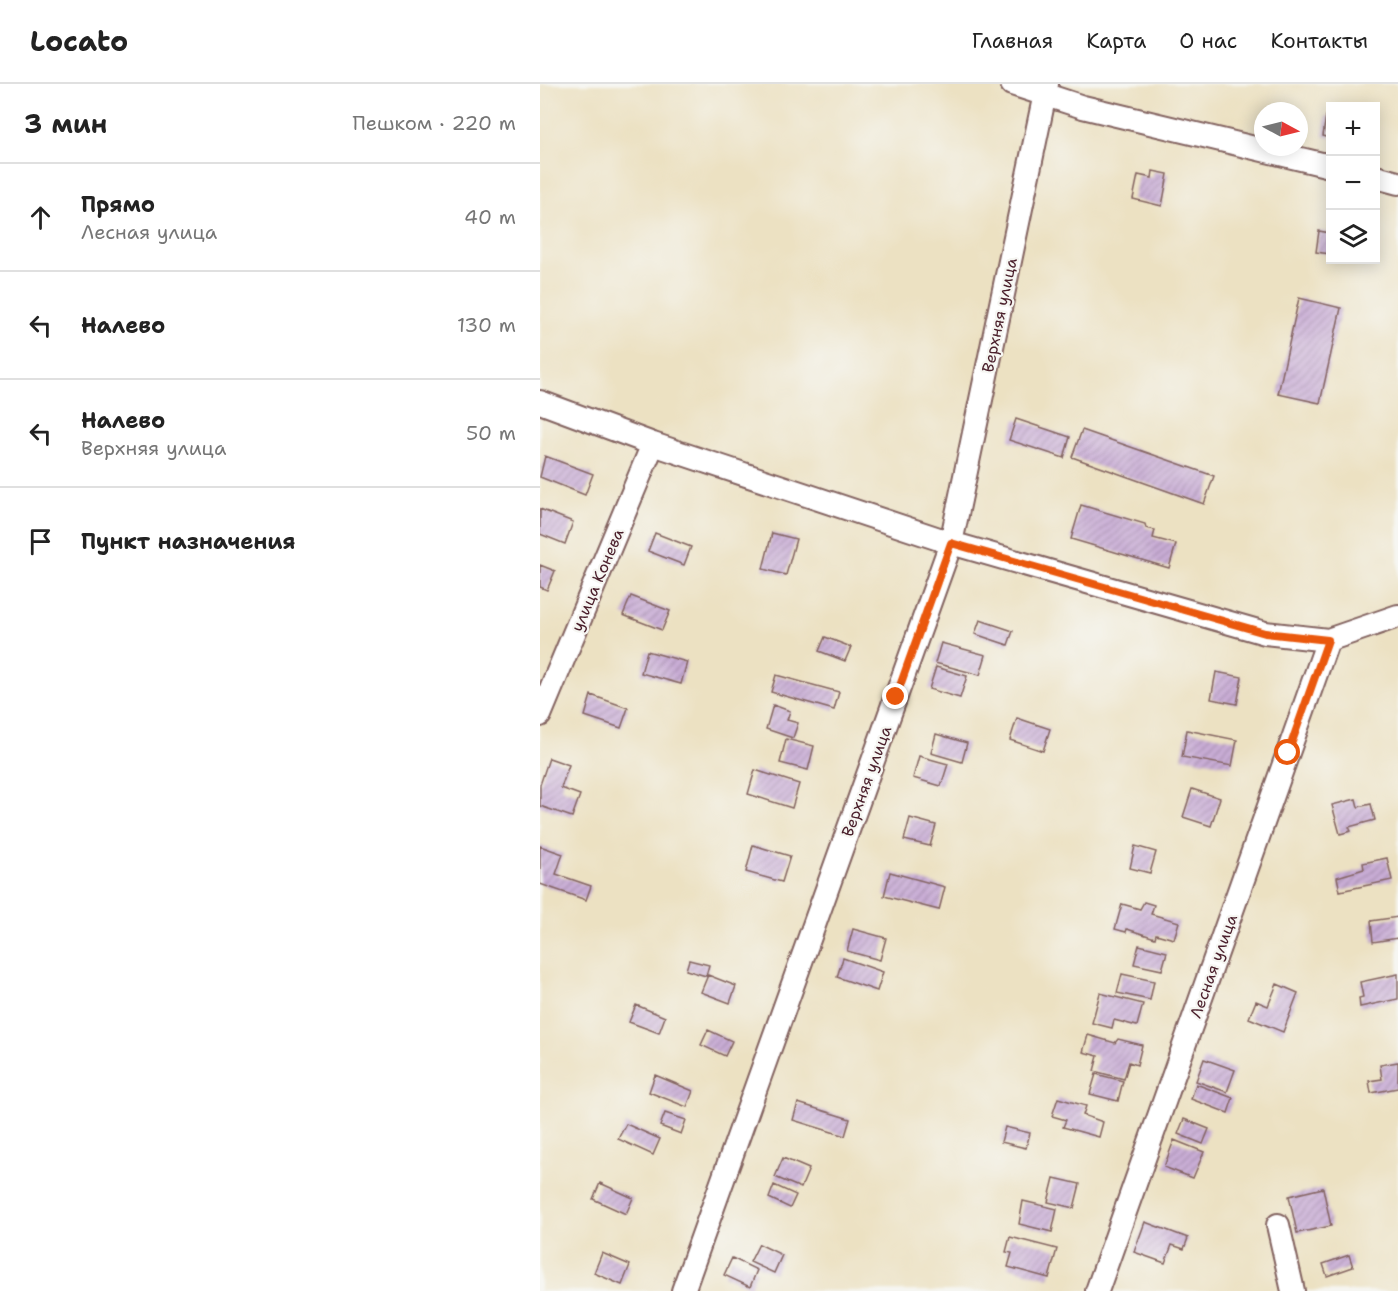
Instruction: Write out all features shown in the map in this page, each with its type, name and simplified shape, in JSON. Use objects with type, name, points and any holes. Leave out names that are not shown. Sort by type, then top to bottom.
[{"type":"street","points":[[1012,84],[1045,89],[1083,107],[1326,165]]},
{"type":"street","name":"Верхняя улица","points":[[684,1291],[951,543],[1045,89]]},
{"type":"street","points":[[1380,178],[1398,183]]},
{"type":"street","points":[[540,402],[653,444],[951,543],[1265,633],[1328,640],[1398,616]]},
{"type":"street","name":"улица Конева","points":[[540,715],[653,444]]},
{"type":"street","name":"Лесная улица","points":[[1097,1291],[1328,640]]},
{"type":"street","points":[[1278,1225],[1293,1291]]},
{"type":"building","points":[[1326,116],[1326,137],[1323,136]]},
{"type":"building","points":[[1153,171],[1168,174],[1162,206],[1133,199],[1138,175],[1152,178]]},
{"type":"building","points":[[1319,231],[1326,232],[1326,253],[1316,252]]},
{"type":"building","points":[[1299,298],[1341,308],[1320,403],[1278,394]]},
{"type":"building","points":[[1016,419],[1070,437],[1064,458],[1009,440]]},
{"type":"building","points":[[1082,430],[1214,476],[1204,504],[1072,457]]},
{"type":"building","points":[[545,456],[593,474],[585,495],[540,477]]},
{"type":"building","points":[[1081,505],[1145,524],[1146,528],[1155,530],[1153,538],[1176,544],[1169,568],[1071,539]]},
{"type":"building","points":[[540,509],[573,522],[565,544],[540,534]]},
{"type":"building","points":[[655,533],[691,547],[684,565],[648,551]]},
{"type":"building","points":[[772,533],[796,539],[786,575],[763,569]]},
{"type":"building","points":[[540,565],[555,571],[547,590],[540,587]]},
{"type":"building","points":[[631,596],[670,611],[662,630],[623,615]]},
{"type":"building","points":[[980,620],[1013,631],[1008,645],[975,634]]},
{"type":"building","points":[[825,637],[851,647],[845,661],[819,651]]},
{"type":"building","points":[[941,643],[986,655],[980,675],[935,663]]},
{"type":"building","points":[[647,651],[687,662],[681,684],[641,673]]},
{"type":"building","points":[[936,667],[967,676],[960,698],[929,689]]},
{"type":"building","points":[[1216,672],[1242,677],[1237,704],[1211,699]]},
{"type":"building","points":[[776,675],[839,692],[834,710],[771,692]]},
{"type":"building","points":[[591,695],[628,708],[621,728],[585,716]]},
{"type":"building","points":[[773,705],[790,711],[787,720],[798,723],[793,738],[766,729]]},
{"type":"building","points":[[1017,718],[1050,729],[1043,751],[1010,740]]},
{"type":"building","points":[[1187,730],[1237,740],[1232,766],[1182,757]]},
{"type":"building","points":[[936,734],[967,743],[962,762],[931,753]]},
{"type":"building","points":[[786,739],[814,746],[808,770],[780,763]]},
{"type":"building","points":[[919,756],[948,764],[941,786],[913,778]]},
{"type":"building","points":[[549,758],[569,765],[561,788],[580,795],[572,817],[540,806],[540,785]]},
{"type":"building","points":[[755,770],[799,784],[792,808],[748,794]]},
{"type":"building","points":[[1192,789],[1220,798],[1211,826],[1183,817]]},
{"type":"building","points":[[1356,799],[1358,807],[1371,804],[1375,820],[1349,827],[1351,831],[1340,834],[1332,805]]},
{"type":"building","points":[[910,818],[936,825],[930,846],[904,840]]},
{"type":"building","points":[[753,845],[790,856],[782,882],[746,872]]},
{"type":"building","points":[[540,846],[563,854],[556,874],[591,886],[586,900],[540,884]]},
{"type":"building","points":[[1135,846],[1156,852],[1150,873],[1130,868]]},
{"type":"building","points":[[1387,858],[1392,880],[1340,891],[1337,877],[1364,869],[1363,863]]},
{"type":"building","points":[[890,872],[945,887],[939,910],[884,896]]},
{"type":"building","points":[[1144,902],[1154,905],[1151,914],[1179,922],[1174,939],[1156,934],[1155,938],[1127,929],[1126,932],[1115,929],[1122,904],[1140,909]]},
{"type":"building","points":[[1398,917],[1398,938],[1373,942],[1371,921]]},
{"type":"building","points":[[853,929],[886,938],[880,960],[847,951]]},
{"type":"building","points":[[1139,945],[1167,952],[1162,970],[1134,964]]},
{"type":"building","points":[[843,958],[883,972],[877,991],[837,977]]},
{"type":"building","points":[[689,960],[709,965],[706,976],[686,970]]},
{"type":"building","points":[[1122,974],[1154,981],[1150,1000],[1117,993]]},
{"type":"building","points":[[1398,974],[1398,999],[1360,1007],[1359,998],[1363,997],[1360,982]]},
{"type":"building","points":[[708,975],[736,986],[730,1003],[701,992]]},
{"type":"building","points":[[1277,984],[1298,993],[1283,1032],[1249,1018],[1256,1001],[1268,1006]]},
{"type":"building","points":[[1100,993],[1143,1004],[1137,1026],[1114,1020],[1112,1028],[1092,1023]]},
{"type":"building","points":[[636,1005],[665,1017],[659,1033],[629,1022]]},
{"type":"building","points":[[708,1030],[732,1041],[725,1056],[701,1045]]},
{"type":"building","points":[[1088,1035],[1115,1043],[1118,1039],[1142,1045],[1137,1065],[1129,1062],[1124,1079],[1094,1071],[1098,1056],[1083,1052]]},
{"type":"building","points":[[1204,1059],[1235,1070],[1227,1092],[1196,1081]]},
{"type":"building","points":[[1398,1062],[1398,1088],[1371,1093],[1369,1081],[1382,1079],[1380,1065]]},
{"type":"building","points":[[1096,1074],[1123,1081],[1118,1101],[1090,1094]]},
{"type":"building","points":[[655,1075],[693,1091],[687,1107],[649,1092]]},
{"type":"building","points":[[1196,1084],[1233,1098],[1228,1113],[1191,1099]]},
{"type":"building","points":[[1058,1098],[1086,1106],[1083,1115],[1103,1122],[1099,1137],[1063,1127],[1066,1120],[1052,1116]]},
{"type":"building","points":[[798,1103],[850,1119],[845,1136],[793,1120]]},
{"type":"building","points":[[665,1113],[686,1120],[681,1134],[660,1126]]},
{"type":"building","points":[[1184,1119],[1209,1129],[1203,1144],[1178,1134]]},
{"type":"building","points":[[626,1124],[660,1139],[653,1155],[618,1139]]},
{"type":"building","points":[[1005,1127],[1030,1133],[1026,1148],[1001,1142]]},
{"type":"building","points":[[1174,1140],[1204,1152],[1193,1178],[1164,1167]]},
{"type":"building","points":[[783,1158],[809,1169],[801,1188],[775,1177]]},
{"type":"building","points":[[1054,1178],[1080,1184],[1074,1208],[1048,1202]]},
{"type":"building","points":[[600,1183],[633,1198],[626,1214],[593,1199]]},
{"type":"building","points":[[774,1185],[796,1195],[790,1208],[769,1198]]},
{"type":"building","points":[[1323,1188],[1331,1226],[1297,1233],[1289,1196]]},
{"type":"building","points":[[1023,1201],[1057,1209],[1052,1232],[1019,1224]]},
{"type":"building","points":[[1145,1222],[1188,1238],[1184,1249],[1172,1245],[1165,1263],[1134,1252]]},
{"type":"building","points":[[1010,1237],[1057,1249],[1049,1278],[1008,1267],[1012,1253],[1006,1252]]},
{"type":"building","points":[[759,1244],[782,1255],[774,1273],[750,1262]]},
{"type":"building","points":[[602,1253],[630,1265],[622,1285],[594,1273]]},
{"type":"building","points":[[1349,1255],[1353,1267],[1327,1276],[1323,1264]]},
{"type":"building","points":[[732,1258],[757,1270],[750,1287],[724,1275]]},
{"type":"route","points":[[896,697],[951,543],[1265,633],[1328,640],[1288,753]]}]
